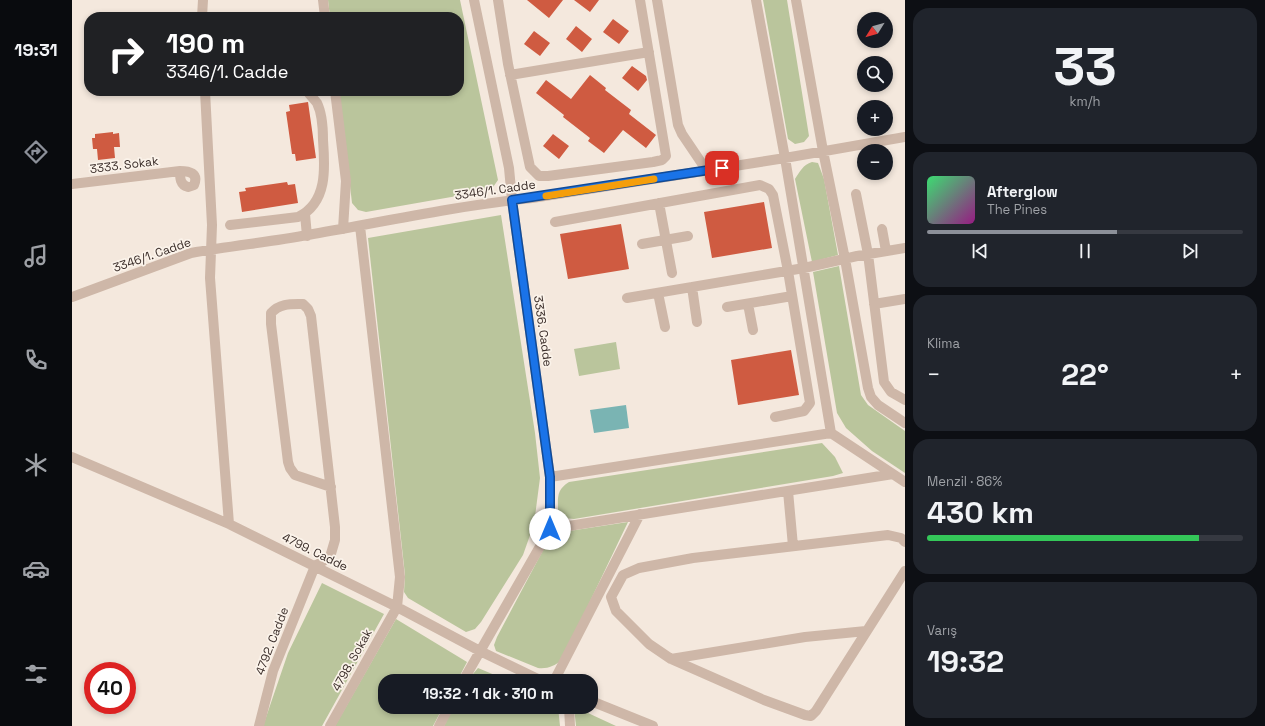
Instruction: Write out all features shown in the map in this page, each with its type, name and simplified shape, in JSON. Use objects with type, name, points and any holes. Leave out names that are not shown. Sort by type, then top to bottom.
[{"type":"street","points":[[202,12],[203,0]]},
{"type":"street","points":[[323,0],[324,12]]},
{"type":"street","name":"3336. Cadde","points":[[467,674],[550,529],[550,477],[512,200],[509,168],[474,0]]},
{"type":"street","points":[[498,0],[510,75],[530,167],[539,176],[653,162],[662,160],[666,156],[640,0]]},
{"type":"street","points":[[657,0],[678,125],[682,134],[707,171]]},
{"type":"street","points":[[756,0],[785,158],[831,433]]},
{"type":"street","points":[[796,0],[868,388],[871,398],[878,405],[905,423]]},
{"type":"street","points":[[510,75],[649,52]]},
{"type":"street","points":[[205,96],[212,225],[210,278],[230,524]]},
{"type":"street","points":[[230,225],[298,216],[305,214],[314,205],[322,186],[326,167],[322,125],[317,104],[311,96]]},
{"type":"street","points":[[335,96],[346,181],[343,229]]},
{"type":"street","name":"3346/1. Cadde","points":[[72,297],[191,253],[210,249],[307,236],[484,203],[707,171],[905,137]]},
{"type":"street","name":"3333. Sokak","points":[[72,184],[180,171]]},
{"type":"street","points":[[554,222],[760,185],[765,186],[773,195],[788,271],[810,403],[804,411],[775,417]]},
{"type":"street","points":[[856,194],[868,254],[884,382],[891,392],[905,400]]},
{"type":"street","points":[[659,203],[674,290]]},
{"type":"street","points":[[305,214],[307,236]]},
{"type":"street","points":[[360,226],[400,577],[397,607]]},
{"type":"street","points":[[882,229],[886,251]]},
{"type":"street","points":[[642,244],[688,236]]},
{"type":"street","points":[[627,298],[788,271],[868,254],[905,248]]},
{"type":"street","points":[[692,287],[697,322]]},
{"type":"street","points":[[658,293],[665,327]]},
{"type":"street","points":[[727,307],[792,296]]},
{"type":"street","points":[[874,304],[905,299]]},
{"type":"street","points":[[315,566],[330,557],[335,540],[331,487],[311,316],[308,309],[303,304],[285,304],[275,308],[271,313],[271,324],[288,462],[295,475],[331,487]]},
{"type":"street","points":[[748,304],[753,330]]},
{"type":"street","points":[[550,477],[831,433],[905,482]]},
{"type":"street","name":"4799. Cadde","points":[[72,457],[230,524],[528,674]]},
{"type":"street","points":[[550,529],[893,474]]},
{"type":"street","points":[[788,491],[793,546]]},
{"type":"street","points":[[558,674],[640,514]]},
{"type":"street","points":[[905,542],[901,538],[888,535],[685,560],[639,568],[623,575],[611,597],[616,611],[649,644],[671,659],[764,700],[811,716],[816,711],[905,571]]},
{"type":"street","name":"4792. Cadde","points":[[259,726],[273,671],[315,566]]},
{"type":"street","name":"4798. Sokak","points":[[330,726],[397,607]]},
{"type":"street","points":[[671,659],[805,637],[866,632]]},
{"type":"street","points":[[598,704],[652,726]]},
{"type":"street","points":[[439,726],[445,714]]},
{"type":"street","points":[[569,714],[570,726]]},
{"type":"green space","points":[[328,0],[460,0],[463,12],[329,12]]},
{"type":"green space","points":[[763,0],[787,0],[809,136],[804,142],[795,144],[788,139]]},
{"type":"green space","points":[[464,19],[498,180],[491,190],[366,212],[358,210],[352,203],[340,96],[464,96]]},
{"type":"green space","points":[[812,162],[818,163],[824,179],[838,255],[812,262],[795,179],[804,167]]},
{"type":"green space","points":[[501,215],[535,433],[540,478],[534,524],[523,555],[481,622],[475,629],[466,632],[408,598],[404,592],[405,575],[368,238]]},
{"type":"green space","points":[[839,266],[861,395],[868,405],[905,431],[905,473],[872,451],[846,428],[837,413],[813,272]]},
{"type":"green space","points":[[616,342],[620,369],[579,376],[574,349]]},
{"type":"green space","points":[[822,443],[835,457],[843,473],[833,476],[574,519],[564,518],[558,512],[558,498],[560,491],[569,482]]},
{"type":"green space","points":[[628,522],[562,660],[551,667],[538,668],[496,651],[494,645],[497,637],[550,537],[556,533]]},
{"type":"green space","points":[[322,583],[384,614],[322,726],[263,726],[288,653]]},
{"type":"green space","points":[[396,619],[467,662],[461,674],[378,674],[378,714],[439,714],[433,726],[335,726]]},
{"type":"green space","points":[[478,668],[492,674],[473,674]]},
{"type":"green space","points":[[450,714],[559,714],[560,726],[444,726]]},
{"type":"green space","points":[[575,714],[590,714],[616,726],[576,726]]},
{"type":"water","points":[[626,405],[629,428],[594,433],[590,410]]},
{"type":"building","points":[[527,0],[563,0],[549,18]]},
{"type":"building","points":[[574,0],[599,0],[590,12]]},
{"type":"building","points":[[613,19],[629,31],[619,44],[603,32]]},
{"type":"building","points":[[576,26],[592,39],[582,52],[566,39]]},
{"type":"building","points":[[534,31],[550,43],[540,56],[524,44]]},
{"type":"building","points":[[632,66],[646,76],[647,80],[638,91],[622,78]]},
{"type":"building","points":[[590,75],[606,88],[605,90],[631,110],[629,114],[656,135],[646,148],[623,130],[604,153],[588,141],[590,138],[563,117],[564,115],[536,93],[546,80],[571,99]]},
{"type":"building","points":[[308,102],[316,158],[296,161],[295,154],[292,154],[286,112],[290,111],[289,105]]},
{"type":"building","points":[[113,132],[113,134],[119,133],[120,147],[114,147],[115,158],[98,160],[97,149],[93,149],[92,138],[95,138],[95,134]]},
{"type":"building","points":[[553,134],[569,146],[559,159],[543,146]]},
{"type":"building","points":[[287,182],[288,185],[295,184],[298,203],[242,212],[239,192],[246,191],[245,188]]},
{"type":"building","points":[[764,202],[772,248],[712,258],[704,212]]},
{"type":"building","points":[[621,224],[629,269],[568,279],[560,234]]},
{"type":"building","points":[[791,350],[799,395],[738,405],[731,360]]},
{"type":"slow traffic","points":[[546,196],[654,179]]},
{"type":"route","points":[[550,529],[550,477],[512,200],[722,168]]}]
